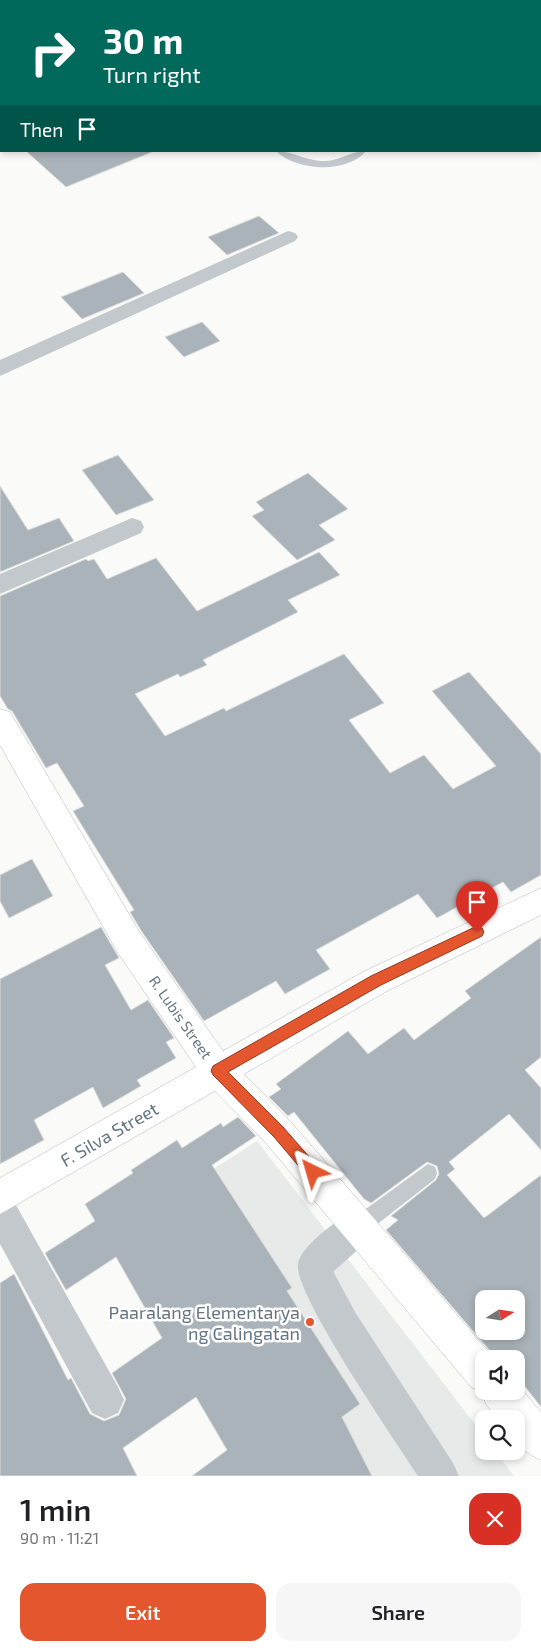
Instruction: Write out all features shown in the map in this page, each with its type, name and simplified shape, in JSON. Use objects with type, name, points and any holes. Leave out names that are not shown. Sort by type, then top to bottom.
[{"type":"street","points":[[0,369],[288,237]]},
{"type":"street","points":[[0,585],[132,527]]},
{"type":"street","name":"R. Lubis Street","points":[[0,720],[129,943],[218,1071],[278,1132],[475,1363]]},
{"type":"street","name":"F. Silva Street","points":[[0,1197],[376,980],[541,901]]},
{"type":"street","points":[[0,1210],[105,1400]]},
{"type":"street","points":[[359,1226],[315,1264],[317,1277],[342,1325],[440,1476]]},
{"type":"street","points":[[507,1400],[541,1441]]},
{"type":"lane","points":[[283,152],[294,159],[323,164],[353,159],[359,152]]},
{"type":"lane","points":[[359,1226],[428,1174]]},
{"type":"shaded area","name":"Paaralang Elementarya ng Calingatan","points":[[257,1141],[475,1424],[475,1460],[502,1460],[514,1476],[322,1476],[152,1208]]},
{"type":"building","points":[[27,152],[152,152],[66,187]]},
{"type":"building","points":[[259,216],[279,233],[227,255],[208,237]]},
{"type":"building","points":[[123,272],[144,293],[82,319],[61,297]]},
{"type":"building","points":[[202,322],[220,341],[184,357],[165,337]]},
{"type":"building","points":[[118,455],[154,500],[116,515],[82,470]]},
{"type":"building","points":[[308,473],[348,509],[319,525],[335,540],[297,560],[252,516],[264,510],[256,502]]},
{"type":"building","points":[[0,486],[28,530],[59,518],[74,541],[0,572]]},
{"type":"building","points":[[319,552],[340,575],[288,600],[298,612],[203,660],[207,665],[180,677],[178,674],[135,694],[165,736],[224,708],[226,711],[344,654],[384,703],[349,720],[390,773],[424,755],[453,789],[496,766],[432,691],[469,672],[541,754],[541,875],[511,892],[503,882],[437,918],[418,894],[316,950],[330,969],[285,994],[276,981],[204,1021],[142,932],[130,912],[134,910],[73,811],[84,806],[57,763],[46,768],[12,711],[8,709],[0,696],[0,596],[86,559],[88,561],[94,559],[107,579],[156,558],[197,611]]},
{"type":"building","points":[[32,859],[53,896],[9,918],[0,901],[0,875]]},
{"type":"building","points":[[101,927],[119,958],[105,965],[131,1010],[148,1000],[174,1038],[166,1042],[176,1058],[137,1080],[141,1086],[103,1108],[93,1087],[34,1120],[44,1140],[0,1164],[0,979]]},
{"type":"building","points":[[541,937],[541,1057],[525,1070],[541,1088],[541,1150],[509,1114],[449,1162],[455,1169],[447,1175],[484,1218],[541,1175],[541,1407],[525,1387],[525,1350],[489,1350],[481,1340],[525,1340],[525,1290],[475,1290],[475,1333],[386,1230],[398,1220],[391,1216],[436,1180],[439,1174],[437,1166],[427,1162],[371,1203],[364,1199],[294,1112],[288,1116],[269,1097],[281,1089],[276,1084],[348,1031],[368,1054],[404,1028],[414,1040],[471,998],[465,991]]},
{"type":"building","points":[[238,1117],[256,1136],[212,1165],[292,1288],[287,1291],[360,1404],[342,1417],[372,1476],[192,1476],[227,1450],[196,1397],[123,1448],[137,1476],[0,1476],[0,1283],[14,1274],[68,1380],[71,1378],[90,1414],[104,1421],[119,1415],[126,1399],[112,1373],[162,1338],[116,1257],[66,1290],[45,1253],[95,1221],[85,1204],[133,1173],[131,1170],[177,1140],[182,1148],[221,1123],[223,1127]]},
{"type":"place","name":"Paaralang Elementarya ng Calingatan","points":[[310,1322]]},
{"type":"route","points":[[313,1172],[278,1132],[218,1071],[376,980],[477,932]]}]
